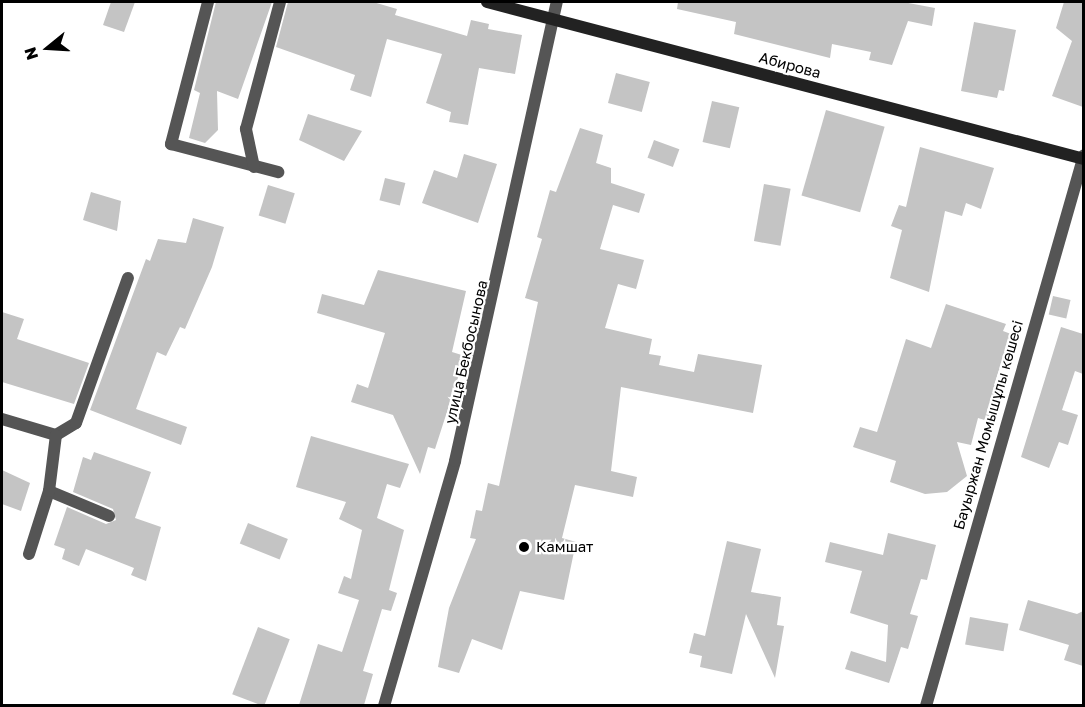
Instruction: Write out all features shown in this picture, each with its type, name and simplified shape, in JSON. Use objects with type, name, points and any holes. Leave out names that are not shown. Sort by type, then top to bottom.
[{"type":"street","points":[[208,2],[171,144],[278,172]]},
{"type":"street","points":[[254,167],[246,129],[280,2]]},
{"type":"street","name":"Абирова","points":[[487,2],[1083,158]]},
{"type":"street","name":"улица Бекбосынова","points":[[384,705],[461,440],[558,2]]},
{"type":"street","name":"Бауыржан Момышұлы көшесі","points":[[926,705],[1083,158]]},
{"type":"street","points":[[2,418],[56,435],[76,423],[85,409],[128,278]]},
{"type":"street","points":[[29,554],[49,491],[56,435]]},
{"type":"street","points":[[49,491],[109,516]]},
{"type":"building","points":[[111,2],[135,2],[124,32],[103,25]]},
{"type":"building","points":[[216,2],[272,2],[238,99],[217,91],[218,130],[205,143],[189,138],[200,93],[194,90]]},
{"type":"building","points":[[288,2],[373,2],[397,9],[395,15],[467,36],[471,20],[489,24],[488,29],[522,35],[515,74],[479,68],[468,125],[449,122],[451,112],[426,103],[442,54],[387,39],[371,97],[350,90],[355,75],[276,47]]},
{"type":"building","points":[[678,2],[903,2],[935,8],[932,26],[908,21],[892,65],[869,60],[871,52],[832,44],[830,58],[734,34],[736,22],[677,9]]},
{"type":"building","points":[[1064,2],[1083,2],[1083,107],[1052,96],[1072,41],[1056,28]]},
{"type":"building","points":[[974,22],[1016,30],[1004,91],[999,90],[997,98],[961,91]]},
{"type":"building","points":[[616,73],[650,82],[642,112],[608,103]]},
{"type":"building","points":[[712,101],[739,107],[730,148],[703,142]]},
{"type":"building","points":[[826,110],[885,127],[860,212],[801,196]]},
{"type":"building","points":[[308,114],[362,131],[344,161],[299,140]]},
{"type":"building","points":[[580,128],[603,135],[596,163],[611,168],[611,183],[645,194],[639,213],[613,205],[600,249],[644,260],[636,289],[618,284],[605,328],[652,339],[649,354],[661,356],[659,365],[694,372],[698,354],[762,365],[753,413],[621,387],[611,471],[637,477],[633,497],[575,485],[562,538],[576,542],[564,600],[520,591],[502,650],[472,639],[459,673],[438,667],[449,608],[476,539],[470,538],[476,510],[482,511],[488,483],[499,486],[538,302],[525,298],[542,239],[537,237],[550,190],[556,192]]},
{"type":"building","points":[[654,140],[679,149],[673,167],[648,158]]},
{"type":"building","points":[[920,147],[994,168],[981,209],[966,203],[962,216],[945,211],[929,292],[890,278],[902,230],[891,226],[899,205],[906,207]]},
{"type":"building","points":[[464,154],[497,164],[478,223],[422,203],[434,170],[457,178]]},
{"type":"building","points":[[385,178],[405,183],[400,205],[379,200]]},
{"type":"building","points":[[764,184],[791,189],[781,246],[754,241]]},
{"type":"building","points":[[268,185],[295,193],[285,224],[259,216]]},
{"type":"building","points":[[91,192],[121,201],[117,231],[83,220]]},
{"type":"building","points":[[193,218],[224,227],[212,267],[185,329],[180,327],[166,356],[157,352],[136,409],[187,427],[181,445],[90,410],[146,259],[150,261],[158,239],[186,243]]},
{"type":"building","points":[[378,270],[466,291],[452,352],[465,356],[435,449],[428,447],[420,474],[393,415],[351,402],[357,384],[368,388],[385,333],[317,313],[322,294],[364,305]]},
{"type":"building","points":[[1053,296],[1071,300],[1066,319],[1049,315]]},
{"type":"building","points":[[946,304],[1006,324],[1003,331],[1011,334],[994,385],[1000,386],[991,422],[978,418],[971,445],[957,442],[967,476],[947,492],[925,494],[890,482],[896,461],[853,447],[860,427],[877,432],[906,339],[931,348]]},
{"type":"building","points":[[2,312],[24,319],[17,339],[89,363],[74,404],[2,382]]},
{"type":"building","points":[[1061,327],[1083,334],[1083,374],[1075,371],[1062,410],[1078,415],[1068,445],[1059,442],[1049,468],[1021,457]]},
{"type":"building","points":[[311,436],[409,464],[400,488],[387,484],[377,518],[404,530],[389,590],[397,593],[391,611],[382,609],[363,671],[373,674],[364,705],[299,705],[318,644],[342,652],[359,600],[338,593],[344,576],[351,579],[362,530],[339,519],[346,502],[296,487]]},
{"type":"building","points":[[94,452],[151,472],[135,518],[161,527],[146,581],[131,575],[134,568],[86,549],[79,566],[62,559],[65,549],[54,545],[67,507],[106,524],[116,520],[113,509],[73,492],[83,457],[91,460]]},
{"type":"building","points":[[2,470],[30,483],[21,511],[2,504]]},
{"type":"building","points":[[248,523],[288,539],[280,560],[240,543]]},
{"type":"building","points":[[888,533],[936,545],[927,580],[921,579],[910,614],[918,616],[908,649],[901,647],[889,683],[845,669],[851,651],[886,662],[888,625],[850,613],[862,571],[825,562],[830,542],[883,555]]},
{"type":"building","points":[[727,541],[761,549],[751,592],[781,597],[777,625],[784,626],[775,678],[746,614],[732,674],[700,667],[702,656],[689,653],[694,633],[705,636]]},
{"type":"building","points":[[1028,600],[1077,614],[1083,611],[1083,666],[1064,660],[1069,645],[1019,630]]},
{"type":"building","points":[[970,617],[1008,624],[1004,651],[965,645]]},
{"type":"building","points":[[258,627],[290,639],[264,706],[232,694]]},
{"type":"place","name":"Камшат","points":[[524,547]]}]
